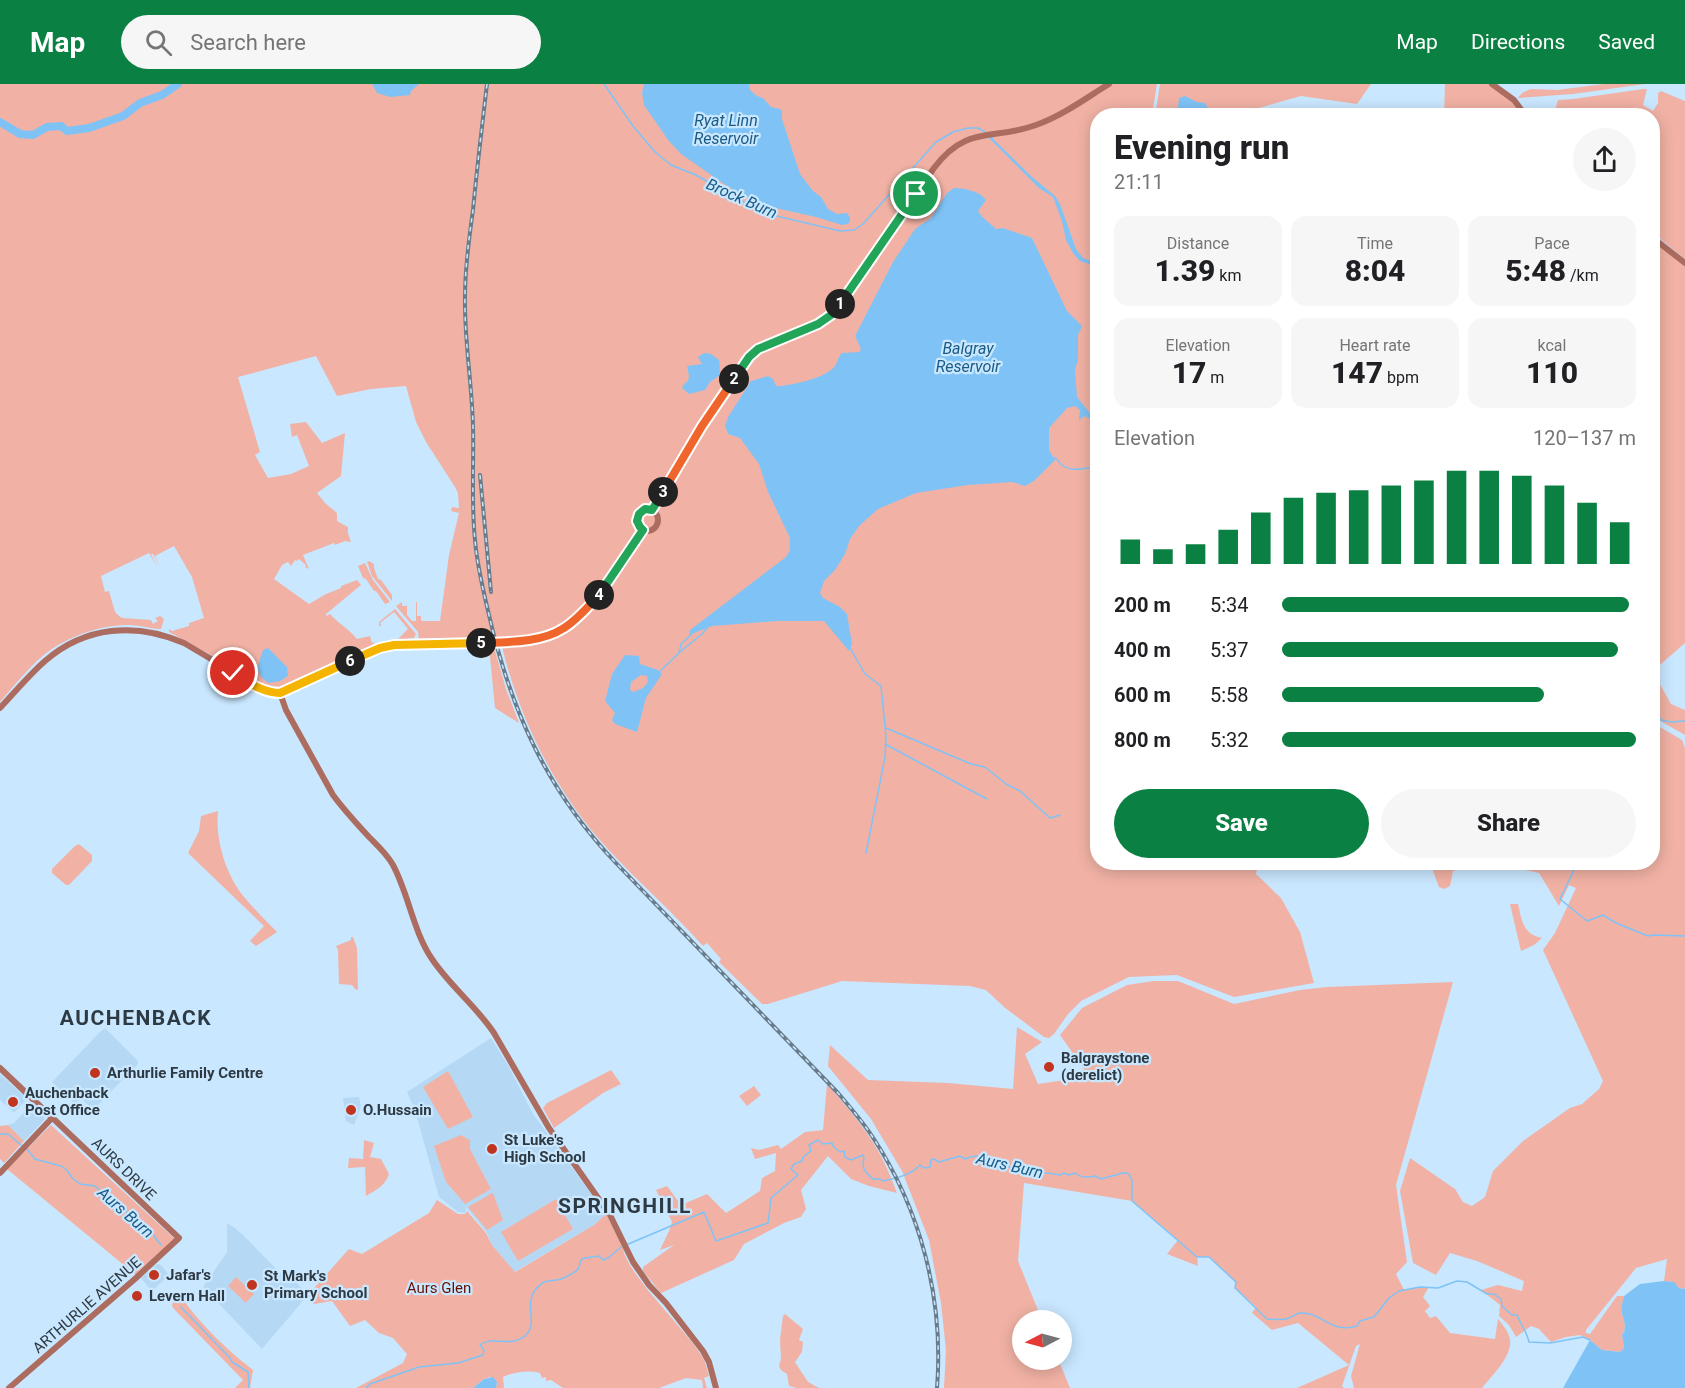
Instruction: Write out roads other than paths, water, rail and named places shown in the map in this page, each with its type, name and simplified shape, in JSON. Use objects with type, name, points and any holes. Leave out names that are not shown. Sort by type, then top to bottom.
[{"type":"street","points":[[652,510],[702,426],[753,353],[764,346],[818,324],[831,315],[938,163],[956,146],[981,135],[1019,131],[1039,125],[1109,84]]},
{"type":"street","points":[[1492,84],[1514,100],[1520,108]]},
{"type":"street","points":[[1660,243],[1685,263]]},
{"type":"street","points":[[645,509],[652,510],[657,515],[657,525],[649,531],[643,530],[638,524],[637,517],[645,509]]},
{"type":"street","points":[[0,708],[36,669],[60,649],[93,634],[121,629],[140,630],[171,637],[260,688],[273,693],[280,693],[385,647],[404,644],[511,642],[540,638],[570,624],[599,596],[643,530]]},
{"type":"street","points":[[280,693],[286,710],[340,806],[392,864],[430,957],[484,1018],[494,1033],[549,1128],[610,1215],[633,1263],[704,1351],[716,1388]]},
{"type":"street","name":"AURS DRIVE","points":[[0,1068],[179,1238]]},
{"type":"street","points":[[0,1173],[52,1118]]},
{"type":"street","name":"ARTHURLIE AVENUE","points":[[9,1388],[179,1238]]},
{"type":"water","points":[[372,84],[419,84],[410,95],[390,97],[377,93]]},
{"type":"water","name":"Ryat Linn Reservoir","points":[[644,84],[749,84],[750,90],[757,96],[763,98],[771,107],[782,111],[782,119],[800,174],[813,191],[821,197],[828,209],[837,214],[847,213],[850,217],[848,224],[842,225],[771,207],[724,184],[681,154],[668,140],[644,105],[642,93]]},
{"type":"water","points":[[1185,96],[1205,103],[1208,108],[1177,108],[1179,98]]},
{"type":"water","points":[[993,136],[993,139],[1032,177],[1055,196],[1076,249],[1083,258],[1090,261],[1090,264],[1080,261],[1073,253],[1066,240],[1053,197],[1039,188],[988,137]]},
{"type":"water","name":"Balgray Reservoir","points":[[954,188],[980,194],[986,200],[978,211],[996,229],[1003,228],[1032,238],[1067,311],[1082,326],[1078,335],[1078,359],[1075,370],[1077,397],[1090,413],[1090,419],[1085,416],[1079,420],[1080,410],[1075,406],[1067,408],[1049,428],[1049,450],[1055,460],[1034,481],[1025,486],[1012,482],[968,485],[916,493],[878,509],[859,526],[835,570],[824,581],[820,593],[823,598],[840,607],[847,614],[852,644],[849,651],[824,621],[777,621],[712,626],[689,635],[690,630],[786,557],[790,550],[790,538],[768,492],[759,464],[740,438],[728,434],[725,426],[728,417],[751,381],[768,376],[773,379],[776,386],[790,385],[824,374],[835,366],[842,353],[859,352],[861,349],[855,336],[893,262],[915,229],[931,218],[947,193]]},
{"type":"water","points":[[704,353],[711,354],[719,360],[719,376],[710,382],[705,390],[689,394],[682,388],[688,381],[687,366],[702,364],[698,357]]},
{"type":"water","points":[[268,648],[287,667],[288,676],[280,681],[269,683],[259,672],[258,665],[263,650]]},
{"type":"water","points":[[625,655],[639,656],[640,664],[658,670],[662,674],[646,698],[637,732],[615,724],[612,720],[615,713],[605,701],[612,674]],"holes":[[[641,675],[647,676],[648,682],[643,688],[633,692],[630,690],[631,682]]]},
{"type":"water","points":[[1674,1282],[1679,1288],[1685,1289],[1685,1388],[1563,1388],[1590,1340],[1602,1350],[1620,1352],[1624,1348],[1622,1334],[1625,1325],[1621,1309],[1624,1296],[1640,1284]]},
{"type":"water","points":[[493,1377],[497,1382],[496,1388],[473,1388],[484,1379]]},
{"type":"waterway","name":"Brock Burn","points":[[0,122],[20,134],[33,135],[47,127],[61,126],[67,131],[89,128],[123,116],[140,103],[162,95],[178,84]]},
{"type":"waterway","name":"Brock Burn","points":[[604,84],[633,126],[655,152],[671,165],[696,175],[768,214],[840,231],[854,230],[863,224],[936,142],[953,132],[968,128],[978,128],[985,132]]},
{"type":"waterway","name":"Brock Burn","points":[[1054,458],[1070,469],[1090,467]]},
{"type":"waterway","points":[[680,652],[707,628]]},
{"type":"waterway","points":[[660,671],[679,653],[681,644],[692,634]]},
{"type":"waterway","points":[[850,648],[865,674],[881,686],[886,736],[885,757],[866,853]]},
{"type":"waterway","name":"Brock Burn","points":[[1660,718],[1671,722],[1685,721]]},
{"type":"waterway","points":[[886,728],[971,764],[985,767],[1006,784],[1020,791],[1050,818],[1060,815]]},
{"type":"waterway","points":[[885,744],[987,799]]},
{"type":"waterway","points":[[1574,870],[1560,899],[1587,921],[1603,915],[1648,936],[1685,936]]},
{"type":"waterway","name":"Aurs Burn","points":[[0,1134],[8,1134],[21,1145]]},
{"type":"waterway","name":"Aurs Burn","points":[[626,1245],[704,1212],[716,1241],[768,1223],[771,1198],[798,1175],[791,1169],[811,1151],[809,1145],[818,1140],[823,1144],[832,1143],[840,1152],[844,1151],[845,1157],[851,1160],[863,1155],[866,1173],[873,1179],[883,1181],[908,1174],[920,1165],[924,1168],[930,1167],[931,1160],[934,1159],[939,1162],[960,1156],[965,1159],[972,1156],[985,1157],[1018,1170],[1060,1175],[1075,1173],[1082,1177],[1095,1176],[1101,1179],[1128,1173],[1132,1180],[1132,1201],[1197,1257],[1209,1257],[1236,1282],[1235,1288],[1267,1319],[1286,1319],[1299,1313],[1307,1313],[1332,1325],[1347,1328],[1357,1326],[1360,1321],[1374,1317],[1389,1298],[1399,1291],[1420,1287],[1438,1288],[1457,1281],[1467,1282],[1501,1299],[1502,1306],[1512,1315],[1517,1315],[1529,1342],[1550,1343],[1583,1337],[1590,1340]]},
{"type":"waterway","name":"Aurs Burn","points":[[27,1149],[35,1159],[61,1166],[80,1184],[95,1186],[137,1222],[148,1228],[161,1245]]},
{"type":"waterway","name":"Aurs Burn","points":[[366,1388],[370,1384],[419,1367],[458,1363],[483,1355],[484,1350],[480,1345],[484,1342],[513,1341],[525,1336],[531,1327],[530,1306],[533,1294],[538,1287],[545,1282],[566,1277],[578,1269],[583,1259],[599,1256],[603,1260],[621,1247]]},
{"type":"waterway","name":"Aurs Burn","points":[[181,1307],[232,1362],[248,1372],[249,1388]]},
{"type":"railway","points":[[487,84],[467,253],[465,312],[472,411],[473,512],[476,549],[489,615],[508,684],[535,748],[551,778],[591,835],[838,1093],[872,1136],[904,1194],[926,1256],[937,1321],[937,1388]]},
{"type":"railway","points":[[480,475],[491,592]]},
{"type":"place","name":"Balgraystone (derelict)","points":[[1049,1067]]},
{"type":"place","name":"Arthurlie Family Centre","points":[[95,1073]]},
{"type":"place","name":"Auchenback Post Office","points":[[13,1102]]},
{"type":"place","name":"O.Hussain","points":[[351,1110]]},
{"type":"place","name":"St Luke's High School","points":[[492,1149]]},
{"type":"place","name":"Jafar's","points":[[154,1275]]},
{"type":"place","name":"St Mark's Primary School","points":[[252,1285]]},
{"type":"place","name":"Levern Hall","points":[[137,1296]]},
{"type":"district","name":"AUCHENBACK","points":[[136,1018]]},
{"type":"district","name":"SPRINGHILL","points":[[625,1206]]},
{"type":"park label","name":"Aurs Glen","points":[[439,1288]]}]
